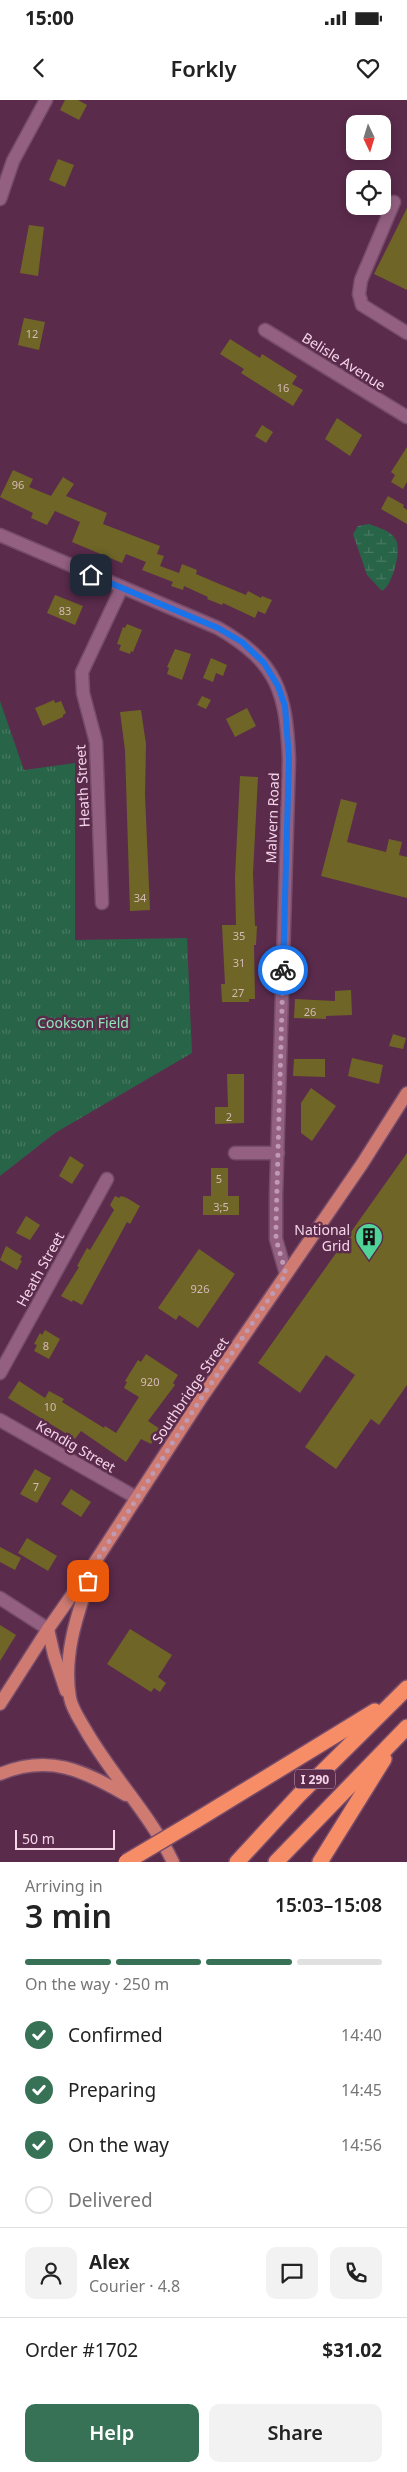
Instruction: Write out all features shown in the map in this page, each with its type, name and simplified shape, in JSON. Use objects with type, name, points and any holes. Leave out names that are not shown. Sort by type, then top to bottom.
[{"type":"highway","name":"I 290","points":[[237,1862],[407,1688]]},
{"type":"highway","points":[[126,1862],[396,1699]]},
{"type":"highway","name":"I 290","points":[[276,1862],[402,1731]]},
{"type":"highway","points":[[320,1862],[402,1731]]},
{"type":"main road","name":"Southbridge Street","points":[[0,1704],[48,1629],[94,1565],[286,1274],[362,1164],[407,1093]]},
{"type":"main road","points":[[70,1700],[68,1670],[72,1636],[94,1565]]},
{"type":"main road","points":[[48,1629],[62,1684],[92,1742],[157,1834],[172,1862]]},
{"type":"main road","points":[[0,1774],[24,1766],[45,1764],[66,1766],[103,1781],[132,1799]]},
{"type":"street","points":[[0,199],[13,161],[46,100]]},
{"type":"street","points":[[394,202],[361,280],[359,294],[362,305],[407,333]]},
{"type":"street","name":"Belisle Avenue","points":[[265,330],[407,417]]},
{"type":"street","name":"Malvern Road","points":[[0,535],[218,628],[242,642],[264,663],[278,686],[285,706],[289,759],[276,1239],[286,1274]]},
{"type":"street","name":"Heath Street","points":[[102,903],[96,742],[83,693],[82,672],[122,587]]},
{"type":"street","points":[[235,1153],[278,1153]]},
{"type":"street","name":"Heath Street","points":[[0,1373],[107,1179]]},
{"type":"street","name":"Kendig Street","points":[[0,1420],[137,1498]]},
{"type":"street","points":[[0,1598],[48,1629]]},
{"type":"green space","points":[[369,524],[391,534],[398,545],[395,568],[386,588],[382,591],[367,575],[353,534],[358,526]]},
{"type":"green space","name":"Cookson Field","points":[[0,701],[24,770],[75,763],[75,940],[187,938],[192,1053],[55,1133],[0,1176]]},
{"type":"building","points":[[65,100],[78,100],[87,105],[79,120],[60,110]]},
{"type":"building","points":[[58,159],[74,165],[65,187],[49,180]]},
{"type":"building","points":[[407,208],[407,290],[374,274]]},
{"type":"building","points":[[29,225],[44,227],[38,276],[20,273]]},
{"type":"building","points":[[24,318],[45,322],[39,350],[18,345]]},
{"type":"building","points":[[230,339],[260,358],[262,354],[297,376],[292,384],[303,390],[293,406],[241,373],[244,369],[220,354]]},
{"type":"building","points":[[337,418],[362,435],[350,456],[325,439]]},
{"type":"building","points":[[262,425],[273,432],[266,443],[255,436]]},
{"type":"building","points":[[407,447],[407,482],[403,489],[391,482],[395,475],[391,472]]},
{"type":"building","points":[[13,470],[33,479],[29,487],[51,496],[63,477],[74,484],[66,496],[107,513],[103,524],[160,546],[157,554],[164,556],[160,566],[179,573],[182,564],[197,570],[196,574],[246,595],[248,591],[261,598],[262,596],[272,600],[265,614],[258,611],[255,618],[223,603],[222,605],[207,599],[208,597],[184,586],[183,590],[171,586],[173,582],[142,570],[146,562],[126,554],[122,563],[72,542],[80,522],[55,511],[47,525],[31,518],[33,513],[0,497]]},
{"type":"building","points":[[388,496],[404,505],[403,507],[407,510],[407,524],[381,509]]},
{"type":"building","points":[[55,595],[83,606],[75,625],[47,613]]},
{"type":"building","points":[[127,624],[142,630],[133,652],[131,651],[130,654],[119,650],[121,645],[117,644],[123,627],[125,628]]},
{"type":"building","points":[[175,649],[191,654],[182,680],[167,674],[169,668],[167,667]]},
{"type":"building","points":[[211,658],[227,665],[223,676],[216,673],[213,682],[203,678]]},
{"type":"building","points":[[202,696],[211,700],[206,709],[197,705]]},
{"type":"building","points":[[54,700],[55,703],[61,701],[66,713],[63,717],[43,726],[35,708]]},
{"type":"building","points":[[247,708],[256,726],[235,737],[226,719]]},
{"type":"building","points":[[141,710],[146,744],[145,795],[150,910],[130,911],[125,750],[120,712]]},
{"type":"building","points":[[240,776],[258,777],[253,873],[255,926],[257,926],[256,945],[254,945],[255,999],[249,999],[249,1002],[222,1002],[221,984],[225,984],[222,925],[236,925],[235,877]]},
{"type":"building","points":[[341,799],[357,803],[347,842],[386,852],[389,839],[402,842],[399,855],[407,857],[407,898],[321,876]]},
{"type":"building","points":[[351,990],[352,1015],[326,1016],[326,1019],[294,1018],[295,999],[335,1001],[335,991]]},
{"type":"building","points":[[393,1034],[406,1038],[403,1049],[389,1046]]},
{"type":"building","points":[[352,1058],[383,1065],[379,1084],[348,1076]]},
{"type":"building","points":[[294,1059],[325,1059],[325,1077],[293,1076]]},
{"type":"building","points":[[227,1074],[244,1074],[244,1123],[215,1124],[215,1107],[228,1107]]},
{"type":"building","points":[[311,1088],[336,1106],[312,1141],[301,1133],[301,1103]]},
{"type":"building","name":"National Grid","points":[[407,1153],[407,1385],[379,1425],[371,1419],[336,1469],[305,1447],[355,1375],[326,1355],[300,1393],[258,1363]]},
{"type":"building","points":[[70,1156],[84,1165],[72,1184],[59,1176]]},
{"type":"building","points":[[211,1168],[228,1168],[228,1196],[239,1196],[239,1215],[203,1215],[203,1196],[211,1196]]},
{"type":"building","points":[[115,1196],[127,1198],[140,1206],[130,1224],[127,1222],[82,1305],[73,1300],[72,1302],[61,1296],[79,1267],[77,1266],[87,1248],[90,1250],[114,1210],[110,1205]]},
{"type":"building","points":[[26,1216],[40,1225],[30,1240],[16,1233]]},
{"type":"building","points":[[6,1246],[22,1256],[20,1260],[22,1261],[17,1270],[0,1260]]},
{"type":"building","points":[[199,1249],[235,1274],[198,1328],[179,1315],[176,1320],[158,1308]]},
{"type":"building","points":[[45,1330],[60,1339],[49,1359],[34,1351],[37,1345],[34,1344],[40,1333],[42,1335]]},
{"type":"building","points":[[146,1354],[178,1375],[173,1383],[175,1385],[148,1421],[160,1429],[151,1444],[141,1439],[126,1462],[81,1431],[75,1439],[8,1398],[19,1381],[45,1398],[49,1391],[64,1399],[62,1402],[104,1428],[105,1426],[116,1433],[139,1397],[124,1388],[127,1382],[125,1381],[138,1360],[141,1362]]},
{"type":"building","points":[[35,1469],[51,1478],[37,1503],[20,1494]]},
{"type":"building","points":[[71,1489],[91,1502],[81,1517],[61,1504]]},
{"type":"building","points":[[27,1538],[57,1556],[48,1571],[18,1553]]},
{"type":"building","points":[[0,1547],[21,1558],[15,1570],[0,1562]]},
{"type":"building","points":[[0,1625],[16,1635],[0,1661]]},
{"type":"building","points":[[130,1629],[172,1655],[158,1677],[166,1683],[160,1692],[154,1688],[151,1692],[107,1664]]},
{"type":"way so far","points":[[88,1581],[94,1565],[152,1474],[286,1274],[276,1239],[283,970]]},
{"type":"place","name":"National Grid","points":[[369,1261]]},
{"type":"route","points":[[91,575],[218,628],[242,642],[264,663],[278,686],[285,706],[288,725],[289,759],[283,970]]}]
